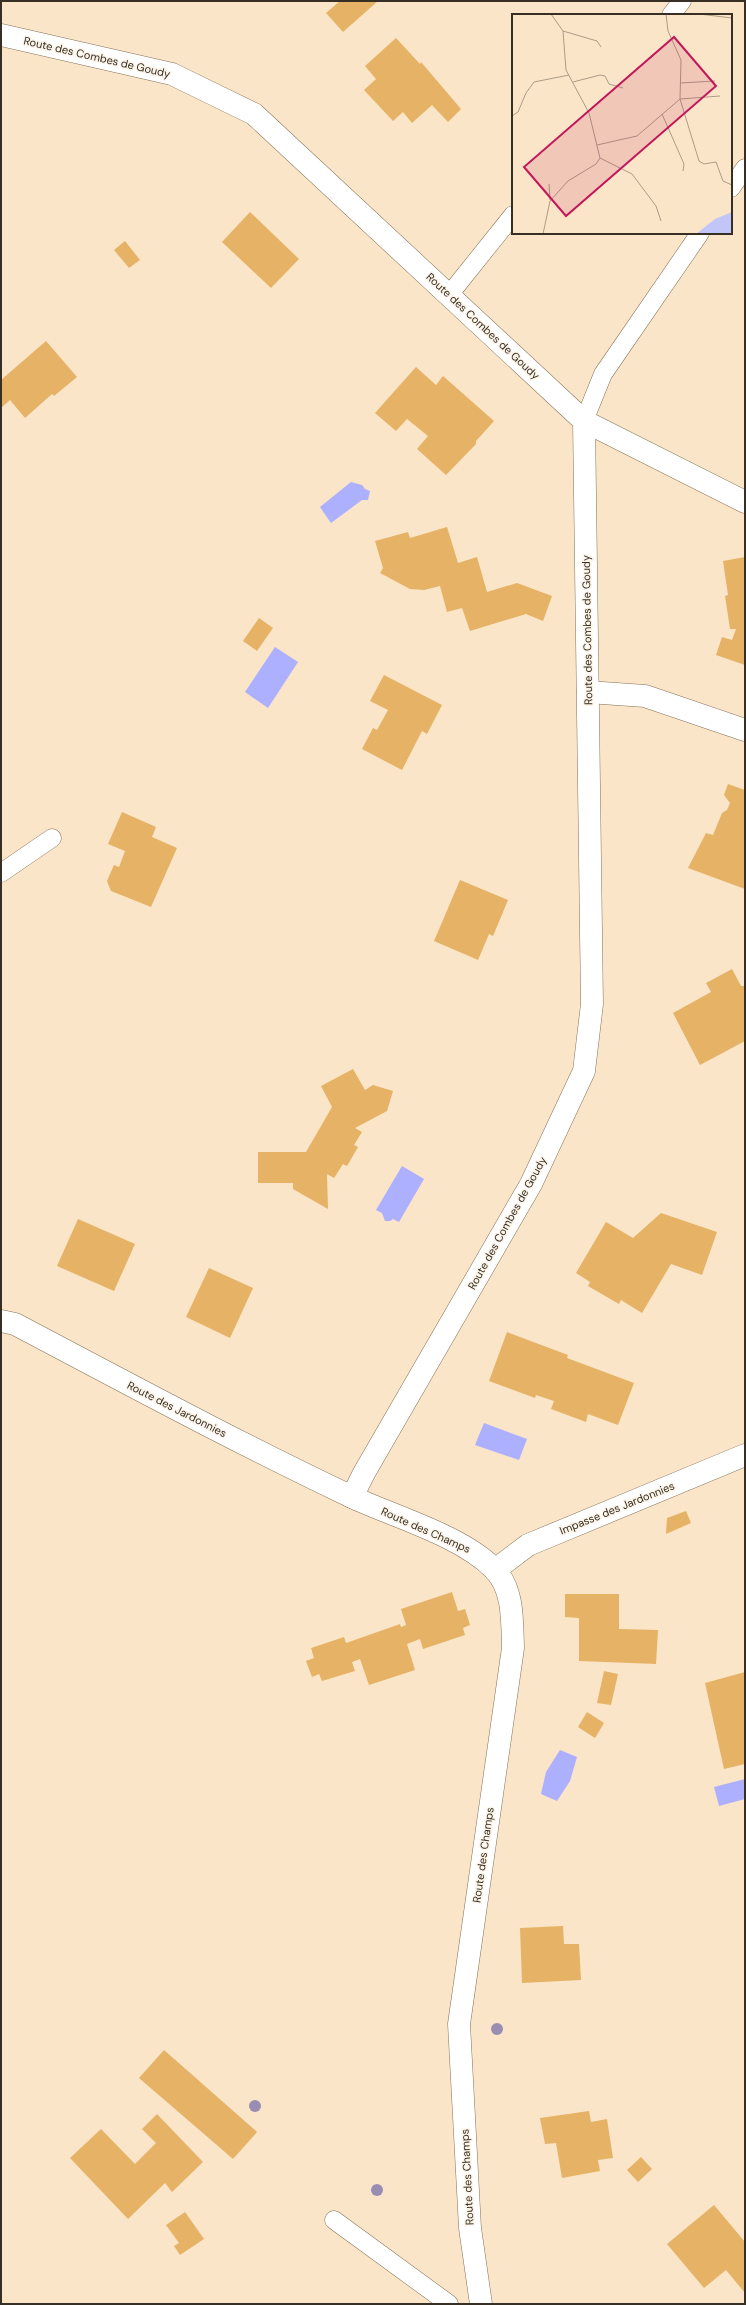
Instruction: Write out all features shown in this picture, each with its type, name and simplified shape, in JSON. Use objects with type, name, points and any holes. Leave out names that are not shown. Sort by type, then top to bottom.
[{"type":"street","name":"Route des Combes de Goudy","points":[[1,35],[172,74],[254,114],[584,421],[592,1004],[584,1072],[531,1184],[364,1473],[352,1497]]},
{"type":"street","points":[[584,421],[745,502]]},
{"type":"street","points":[[588,692],[645,696],[745,730]]},
{"type":"street","name":"Route des Jardonnies","points":[[1,1321],[15,1324],[140,1390],[352,1497]]},
{"type":"street","name":"Impasse des Jardonnies","points":[[495,1570],[528,1544],[745,1455]]},
{"type":"street","name":"Route des Champs","points":[[352,1497],[473,1550],[495,1570],[511,1599],[513,1648],[459,2024],[470,2228],[481,2304]]},
{"type":"lane","points":[[672,14],[682,1]]},
{"type":"lane","points":[[732,187],[745,168]]},
{"type":"lane","points":[[449,295],[512,216]]},
{"type":"lane","points":[[584,421],[603,374],[699,234]]},
{"type":"lane","points":[[1,873],[52,838]]},
{"type":"lane","points":[[334,2220],[449,2304]]},
{"type":"water","points":[[351,482],[362,485],[365,489],[370,491],[368,500],[362,500],[331,523],[320,507]]},
{"type":"water","points":[[275,647],[298,662],[268,708],[245,692]]},
{"type":"water","points":[[402,1166],[424,1179],[399,1222],[393,1219],[390,1221],[385,1221],[382,1213],[376,1210]]},
{"type":"water","points":[[484,1423],[527,1439],[519,1460],[475,1445]]},
{"type":"water","points":[[560,1750],[577,1757],[570,1781],[557,1801],[541,1794],[546,1772]]},
{"type":"water","points":[[745,1779],[745,1799],[719,1806],[714,1787]]},
{"type":"building","points":[[340,1],[378,1],[343,32],[326,13]]},
{"type":"building","points":[[396,38],[420,64],[421,62],[461,109],[448,122],[432,105],[412,123],[403,112],[393,121],[364,90],[376,79],[365,66]]},
{"type":"building","points":[[250,212],[299,259],[271,288],[222,242]]},
{"type":"building","points":[[125,241],[140,260],[129,268],[114,250]]},
{"type":"building","points":[[46,341],[77,377],[54,396],[52,394],[25,418],[10,400],[1,408],[1,380]]},
{"type":"building","points":[[416,367],[436,385],[443,376],[494,421],[476,441],[476,444],[446,475],[417,449],[428,436],[407,419],[396,431],[375,413]]},
{"type":"building","points":[[447,527],[458,563],[477,557],[487,592],[517,583],[552,596],[543,621],[526,614],[470,631],[462,608],[447,612],[440,586],[424,590],[410,589],[380,573],[383,568],[375,541],[408,532],[410,538]]},
{"type":"building","points":[[745,557],[745,665],[716,655],[722,637],[732,640],[736,629],[730,629],[725,596],[728,595],[723,561]]},
{"type":"building","points":[[259,618],[273,628],[257,651],[243,641]]},
{"type":"building","points":[[384,675],[442,705],[427,734],[422,731],[402,770],[362,749],[373,728],[377,730],[388,710],[370,701]]},
{"type":"building","points":[[728,784],[745,790],[745,889],[688,868],[706,833],[713,835],[722,813],[727,810],[730,803],[724,795]]},
{"type":"building","points":[[122,812],[156,827],[152,837],[177,848],[151,907],[111,891],[107,881],[114,865],[119,867],[125,851],[108,844]]},
{"type":"building","points":[[460,880],[508,900],[493,936],[489,934],[478,960],[434,941]]},
{"type":"building","points":[[732,969],[741,986],[745,986],[745,1041],[700,1065],[673,1013],[711,992],[706,983]]},
{"type":"building","points":[[353,1069],[365,1090],[373,1085],[393,1091],[387,1111],[355,1128],[362,1132],[354,1145],[358,1147],[347,1166],[343,1164],[334,1178],[327,1174],[328,1209],[293,1189],[293,1183],[258,1183],[258,1152],[306,1152],[332,1107],[321,1086]]},
{"type":"building","points":[[661,1213],[717,1232],[702,1275],[671,1264],[642,1313],[621,1300],[619,1304],[588,1286],[590,1282],[576,1273],[606,1222],[633,1238]]},
{"type":"building","points":[[78,1219],[135,1244],[114,1291],[57,1266]]},
{"type":"building","points":[[209,1268],[253,1288],[230,1338],[186,1317]]},
{"type":"building","points":[[507,1332],[568,1355],[567,1358],[634,1383],[618,1425],[588,1414],[586,1422],[551,1409],[554,1401],[536,1395],[535,1398],[489,1381]]},
{"type":"building","points":[[686,1511],[691,1523],[666,1534],[667,1518]]},
{"type":"building","points":[[452,1592],[458,1611],[465,1609],[470,1625],[463,1628],[465,1635],[423,1649],[420,1639],[407,1644],[415,1670],[369,1685],[360,1659],[352,1662],[355,1671],[322,1681],[319,1674],[312,1677],[306,1661],[314,1658],[311,1648],[344,1637],[346,1643],[400,1624],[401,1627],[406,1625],[401,1609]]},
{"type":"building","points":[[565,1594],[619,1594],[619,1629],[658,1630],[656,1664],[579,1661],[579,1618],[565,1617]]},
{"type":"building","points":[[604,1671],[618,1674],[611,1705],[597,1703]]},
{"type":"building","points":[[745,1672],[745,1764],[724,1769],[705,1683]]},
{"type":"building","points":[[587,1712],[604,1723],[595,1738],[578,1727]]},
{"type":"building","points":[[563,1926],[564,1944],[579,1944],[581,1980],[522,1983],[520,1928]]},
{"type":"building","points":[[164,2050],[257,2132],[233,2159],[139,2078]]},
{"type":"building","points":[[589,2111],[591,2122],[607,2119],[613,2158],[598,2160],[600,2171],[562,2178],[556,2143],[545,2144],[540,2118]]},
{"type":"building","points":[[157,2114],[203,2162],[172,2192],[165,2183],[128,2219],[70,2158],[101,2129],[135,2164],[156,2143],[142,2129]]},
{"type":"building","points":[[641,2157],[652,2169],[638,2182],[627,2170]]},
{"type":"building","points":[[714,2205],[745,2242],[745,2293],[726,2270],[704,2288],[667,2244]]},
{"type":"building","points":[[185,2212],[204,2239],[180,2255],[174,2246],[179,2243],[166,2225]]}]
